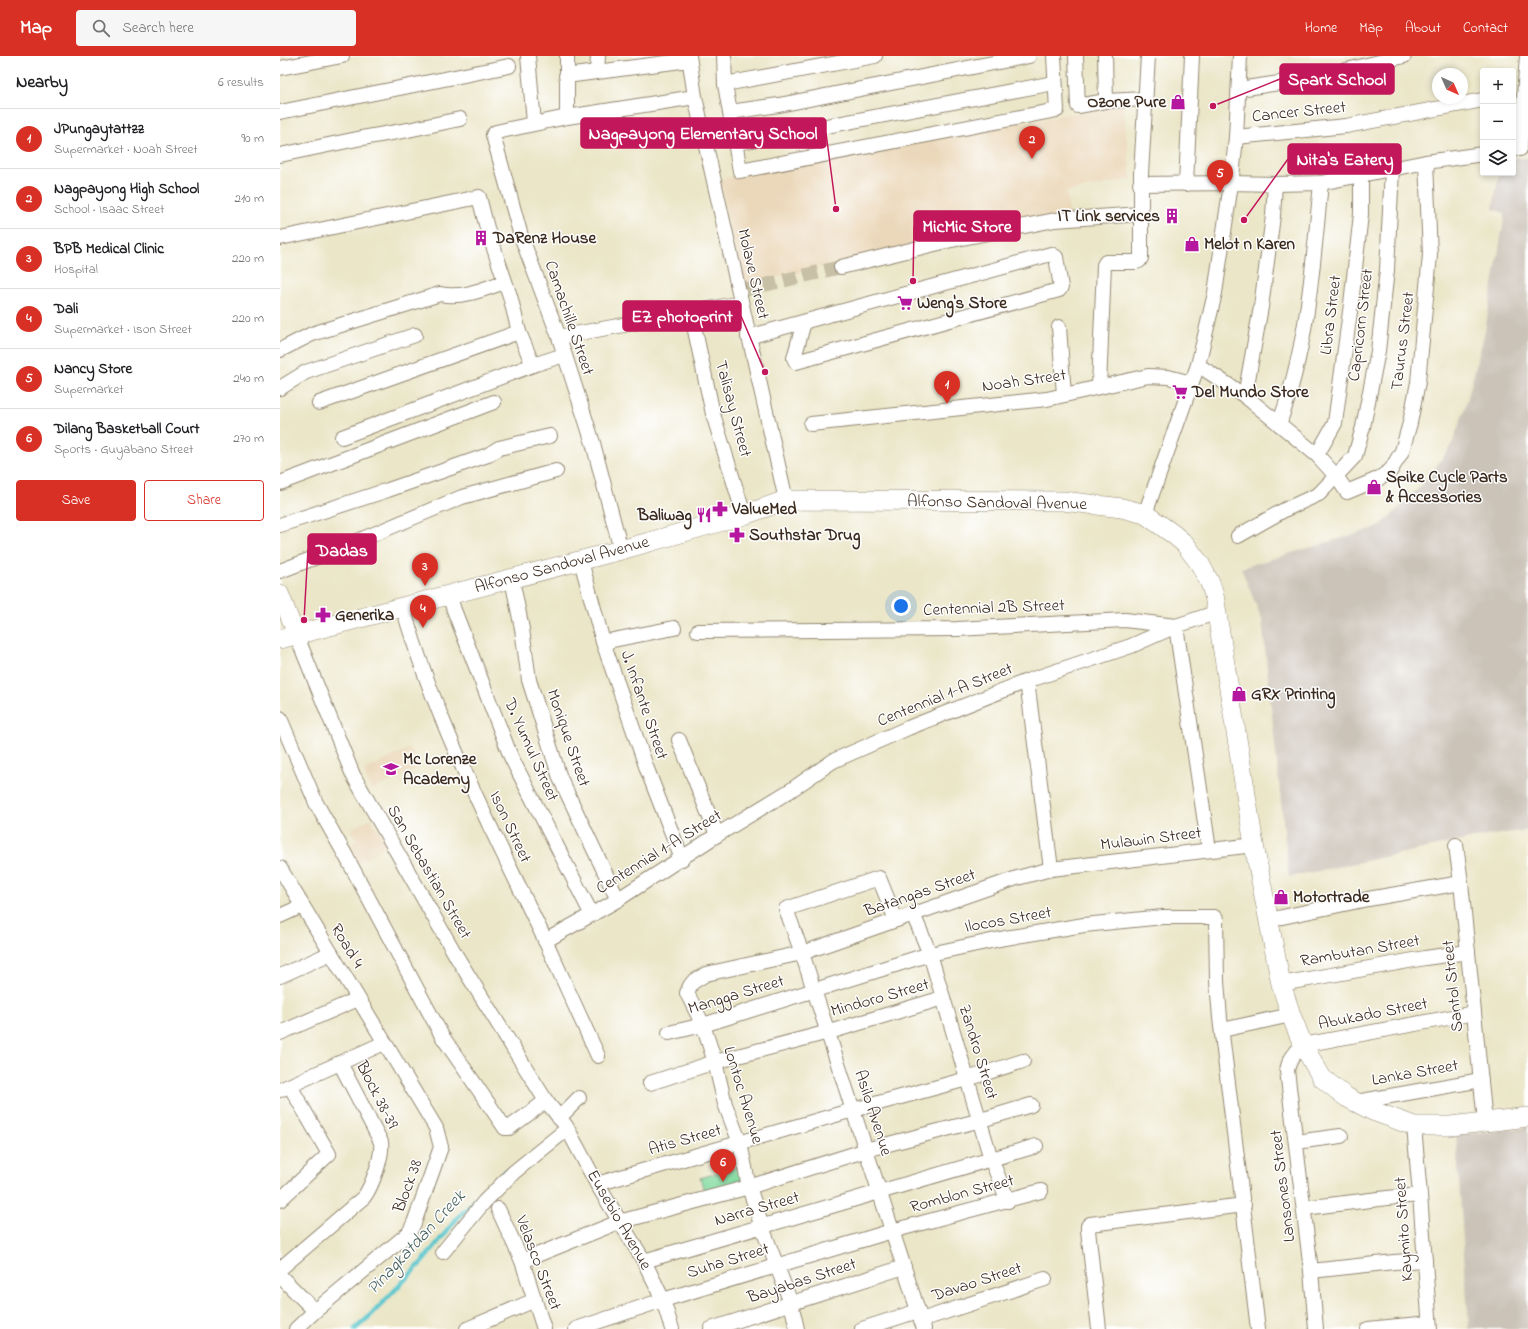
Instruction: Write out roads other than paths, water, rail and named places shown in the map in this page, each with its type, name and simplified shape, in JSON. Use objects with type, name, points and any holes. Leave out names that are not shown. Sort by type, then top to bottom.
[{"type":"main road","name":"Alfonso Sandoval Avenue","points":[[288,636],[581,561],[744,515],[786,500],[1063,501],[1122,508],[1145,514],[1185,544],[1200,564],[1210,583],[1218,612],[1254,845],[1281,984],[1303,1045],[1322,1078],[1346,1097],[1373,1111],[1414,1126],[1451,1126],[1528,1117]]},
{"type":"street","points":[[280,68],[342,56]]},
{"type":"street","points":[[528,56],[534,123]]},
{"type":"street","points":[[567,56],[567,117]]},
{"type":"street","points":[[597,72],[598,56]]},
{"type":"street","points":[[724,56],[725,84],[740,170],[1057,110],[1054,83],[1054,56]]},
{"type":"street","points":[[725,84],[875,56]]},
{"type":"street","points":[[730,112],[1029,56]]},
{"type":"street","points":[[1076,56],[1078,106],[1106,101],[1145,99]]},
{"type":"street","points":[[1105,56],[1106,101]]},
{"type":"street","points":[[1099,387],[1104,265],[1106,262],[1139,262],[1141,258],[1140,184],[1148,56]]},
{"type":"street","points":[[1186,184],[1192,56]]},
{"type":"street","points":[[1145,514],[1198,365],[1215,293],[1236,137],[1240,56]]},
{"type":"street","points":[[1239,89],[1314,78],[1404,56]]},
{"type":"street","points":[[566,76],[597,72],[647,61],[689,58]]},
{"type":"street","name":"Molave Street","points":[[689,58],[695,97],[786,500]]},
{"type":"street","points":[[1520,149],[1522,95],[1527,59]]},
{"type":"street","points":[[280,112],[509,66]]},
{"type":"street","points":[[736,143],[1054,83]]},
{"type":"street","name":"Camachille Street","points":[[621,550],[593,443],[564,355],[560,337],[521,236],[492,135],[496,132],[534,123],[695,97]]},
{"type":"street","name":"Cancer Street","points":[[1236,137],[1346,126],[1480,101]]},
{"type":"street","points":[[280,155],[460,119]]},
{"type":"street","points":[[1140,184],[1321,183],[1392,168],[1480,154]]},
{"type":"street","name":"Taurus Street","points":[[1336,476],[1347,492],[1378,479],[1391,470],[1402,451],[1410,423],[1418,382],[1430,255],[1426,162]]},
{"type":"street","name":"Capricorn Street","points":[[1238,536],[1286,509],[1319,494],[1355,456],[1363,426],[1378,351],[1387,270],[1392,168]]},
{"type":"street","name":"Libra Street","points":[[1317,455],[1335,423],[1361,214],[1361,174]]},
{"type":"street","points":[[1279,424],[1290,396],[1309,296],[1321,183]]},
{"type":"street","points":[[1245,396],[1261,307],[1273,216],[1275,184]]},
{"type":"street","points":[[280,238],[478,196],[504,282],[510,296],[519,332],[533,365]]},
{"type":"street","points":[[841,267],[947,241],[1055,220],[1141,214]]},
{"type":"street","points":[[748,337],[1051,254],[1056,257],[1061,287],[1059,290],[796,362],[794,358],[804,322]]},
{"type":"street","points":[[280,350],[312,334],[440,294],[449,296],[467,294],[504,282]]},
{"type":"street","points":[[560,337],[691,312],[740,295]]},
{"type":"street","name":"Talisay Street","points":[[691,312],[713,414],[744,515]]},
{"type":"street","points":[[1059,327],[1064,394]]},
{"type":"street","points":[[320,404],[519,332]]},
{"type":"street","points":[[280,388],[306,372],[415,335]]},
{"type":"street","points":[[342,437],[533,365],[564,355]]},
{"type":"street","points":[[1198,365],[1245,396],[1317,455],[1336,476]]},
{"type":"street","name":"Noah Street","points":[[812,424],[1047,399],[1148,376],[1168,377],[1192,383]]},
{"type":"street","points":[[280,483],[494,402]]},
{"type":"street","points":[[280,525],[388,490],[488,455],[499,448],[550,436]]},
{"type":"street","points":[[280,571],[348,545],[462,497],[556,471]]},
{"type":"street","name":"J. Infante Street","points":[[581,561],[603,642],[647,769],[682,859]]},
{"type":"street","name":"Monique Street","points":[[512,579],[522,629],[529,680],[560,778],[618,900]]},
{"type":"street","points":[[280,593],[288,636]]},
{"type":"street","name":"D. Yumul Street","points":[[449,595],[511,757],[592,915]]},
{"type":"street","name":"Ison Street","points":[[403,607],[428,683],[458,757],[598,1056]]},
{"type":"street","name":"Centennial 2B Street","points":[[698,631],[728,632],[957,628],[1125,620],[1176,626],[1218,612]]},
{"type":"street","points":[[1176,626],[1209,850]]},
{"type":"street","name":"Centennial 1-A Street","points":[[545,941],[618,900],[717,835],[791,790],[833,761],[908,728],[1027,681],[1131,646],[1176,626]]},
{"type":"street","points":[[603,642],[674,628]]},
{"type":"street","name":"San Sebastian Street","points":[[288,636],[353,775],[458,959],[546,1100],[561,1121]]},
{"type":"street","points":[[1027,681],[1051,869]]},
{"type":"street","points":[[280,718],[316,803],[442,1036],[504,1128],[509,1128],[546,1100]]},
{"type":"street","points":[[679,740],[717,835]]},
{"type":"street","name":"Mulawin Street","points":[[1051,869],[1254,845]]},
{"type":"street","name":"Santol Street","points":[[1456,846],[1485,1122]]},
{"type":"street","name":"Road 4","points":[[280,868],[384,1043]]},
{"type":"street","name":"Batangas Street","points":[[802,953],[1018,878],[1051,869]]},
{"type":"street","name":"Asilo Avenue","points":[[896,920],[879,878],[787,908],[921,1320]]},
{"type":"street","points":[[1268,920],[1368,899],[1461,883]]},
{"type":"street","points":[[280,916],[302,906]]},
{"type":"street","name":"Zandro Street","points":[[914,914],[930,954],[967,1079],[981,1120],[991,1159],[1008,1201]]},
{"type":"street","name":"Ilocos Street","points":[[814,989],[930,954],[1006,938],[1084,925],[1163,917],[1214,917],[1216,919],[1217,981],[1222,1030]]},
{"type":"street","name":"Rambutan Street","points":[[1281,984],[1425,958],[1468,952]]},
{"type":"street","name":"Lontoc Avenue","points":[[797,1329],[791,1303],[762,1227],[749,1187],[740,1143],[725,1104],[715,1062],[703,1025],[687,992],[694,982],[706,974],[802,953]]},
{"type":"street","points":[[280,976],[331,954]]},
{"type":"street","name":"Mangga Street","points":[[669,1033],[703,1025],[814,989]]},
{"type":"street","name":"Mindoro Street","points":[[650,1083],[715,1062],[828,1032],[943,998]]},
{"type":"street","points":[[280,1032],[358,999]]},
{"type":"street","name":"Abukado Street","points":[[1303,1045],[1474,1013]]},
{"type":"street","points":[[1258,1329],[1222,1030],[1291,1015]]},
{"type":"street","points":[[280,1200],[329,1154],[285,1088],[384,1043]]},
{"type":"street","name":"Block 38","points":[[296,1329],[315,1311],[409,1233],[441,1147],[436,1128],[384,1043]]},
{"type":"street","name":"Lansones Street","points":[[1303,1045],[1289,1062],[1287,1070],[1304,1208],[1316,1329]]},
{"type":"street","name":"Atis Street","points":[[597,1184],[853,1110],[967,1079],[1023,1061]]},
{"type":"street","name":"Block 38-39","points":[[280,1269],[364,1197],[369,1190],[382,1149],[381,1142],[340,1063]]},
{"type":"street","name":"Lanka Street","points":[[1356,1102],[1481,1080]]},
{"type":"street","points":[[443,1252],[484,1202],[561,1121],[579,1098]]},
{"type":"street","points":[[522,1261],[619,1222],[749,1187],[866,1151],[1031,1105]]},
{"type":"street","name":"Eusebio Avenue","points":[[561,1121],[619,1222],[644,1261],[663,1300],[672,1329]]},
{"type":"street","name":"Kaymito Street","points":[[1414,1126],[1429,1326]]},
{"type":"street","points":[[1296,1142],[1341,1136]]},
{"type":"street","name":"Narra Street","points":[[644,1261],[1036,1146]]},
{"type":"street","name":"Romblon Street","points":[[892,1231],[1042,1191]]},
{"type":"street","points":[[1304,1208],[1420,1195]]},
{"type":"street","points":[[1099,1329],[1088,1226],[1090,1224],[1244,1206]]},
{"type":"street","name":"Velasco Street","points":[[498,1209],[522,1261],[544,1329]]},
{"type":"street","name":"Suha Street","points":[[576,1329],[663,1300],[892,1231]]},
{"type":"street","points":[[1311,1271],[1425,1260]]},
{"type":"street","name":"Bayabas Street","points":[[711,1329],[904,1267]]},
{"type":"street","points":[[280,1276],[315,1311]]},
{"type":"street","name":"Davao Street","points":[[921,1320],[1045,1278]]},
{"type":"street","points":[[467,1329],[535,1300]]},
{"type":"street","points":[[862,1329],[921,1320]]},
{"type":"street","points":[[1368,1329],[1429,1326]]},
{"type":"waterway","name":"Pinagkatdan Creek","points":[[355,1329],[370,1316],[423,1261],[458,1217],[506,1171]]},
{"type":"tunnel","points":[[743,290],[841,267]]},
{"type":"place","name":"Ozone Pure","points":[[1178,102]]},
{"type":"place","name":"Spark School","points":[[1213,106]]},
{"type":"place","name":"Nagpayong High School","points":[[1032,159]]},
{"type":"place","name":"Nancy Store","points":[[1220,193]]},
{"type":"place","name":"Nagpayong Elementary School","points":[[836,209]]},
{"type":"place","name":"IT Link services","points":[[1172,216]]},
{"type":"place","name":"Nita's Eatery","points":[[1244,220]]},
{"type":"place","name":"DaRenz House","points":[[481,238]]},
{"type":"place","name":"Melot n Karen","points":[[1192,244]]},
{"type":"place","name":"MicMic Store","points":[[913,281]]},
{"type":"place","name":"Weng's Store","points":[[905,303]]},
{"type":"place","name":"EZ photoprint","points":[[765,372]]},
{"type":"place","name":"Del Mundo Store","points":[[1180,392]]},
{"type":"place","name":"JPungaytattzz","points":[[947,404]]},
{"type":"place","name":"Spike Cycle Parts & Accessories","points":[[1374,487]]},
{"type":"place","name":"ValueMed","points":[[720,509]]},
{"type":"place","name":"Baliwag","points":[[704,515]]},
{"type":"place","name":"Southstar Drug","points":[[737,535]]},
{"type":"place","name":"BPB Medical Clinic","points":[[425,586]]},
{"type":"place","name":"Generika","points":[[323,615]]},
{"type":"place","name":"Dadas","points":[[304,620]]},
{"type":"place","name":"Dali","points":[[423,628]]},
{"type":"place","name":"GRX Printing","points":[[1239,694]]},
{"type":"place","name":"Mc Lorenze Academy","points":[[391,769]]},
{"type":"place","name":"Motortrade","points":[[1281,897]]},
{"type":"place","name":"Dilang Basketball Court","points":[[723,1182]]}]
